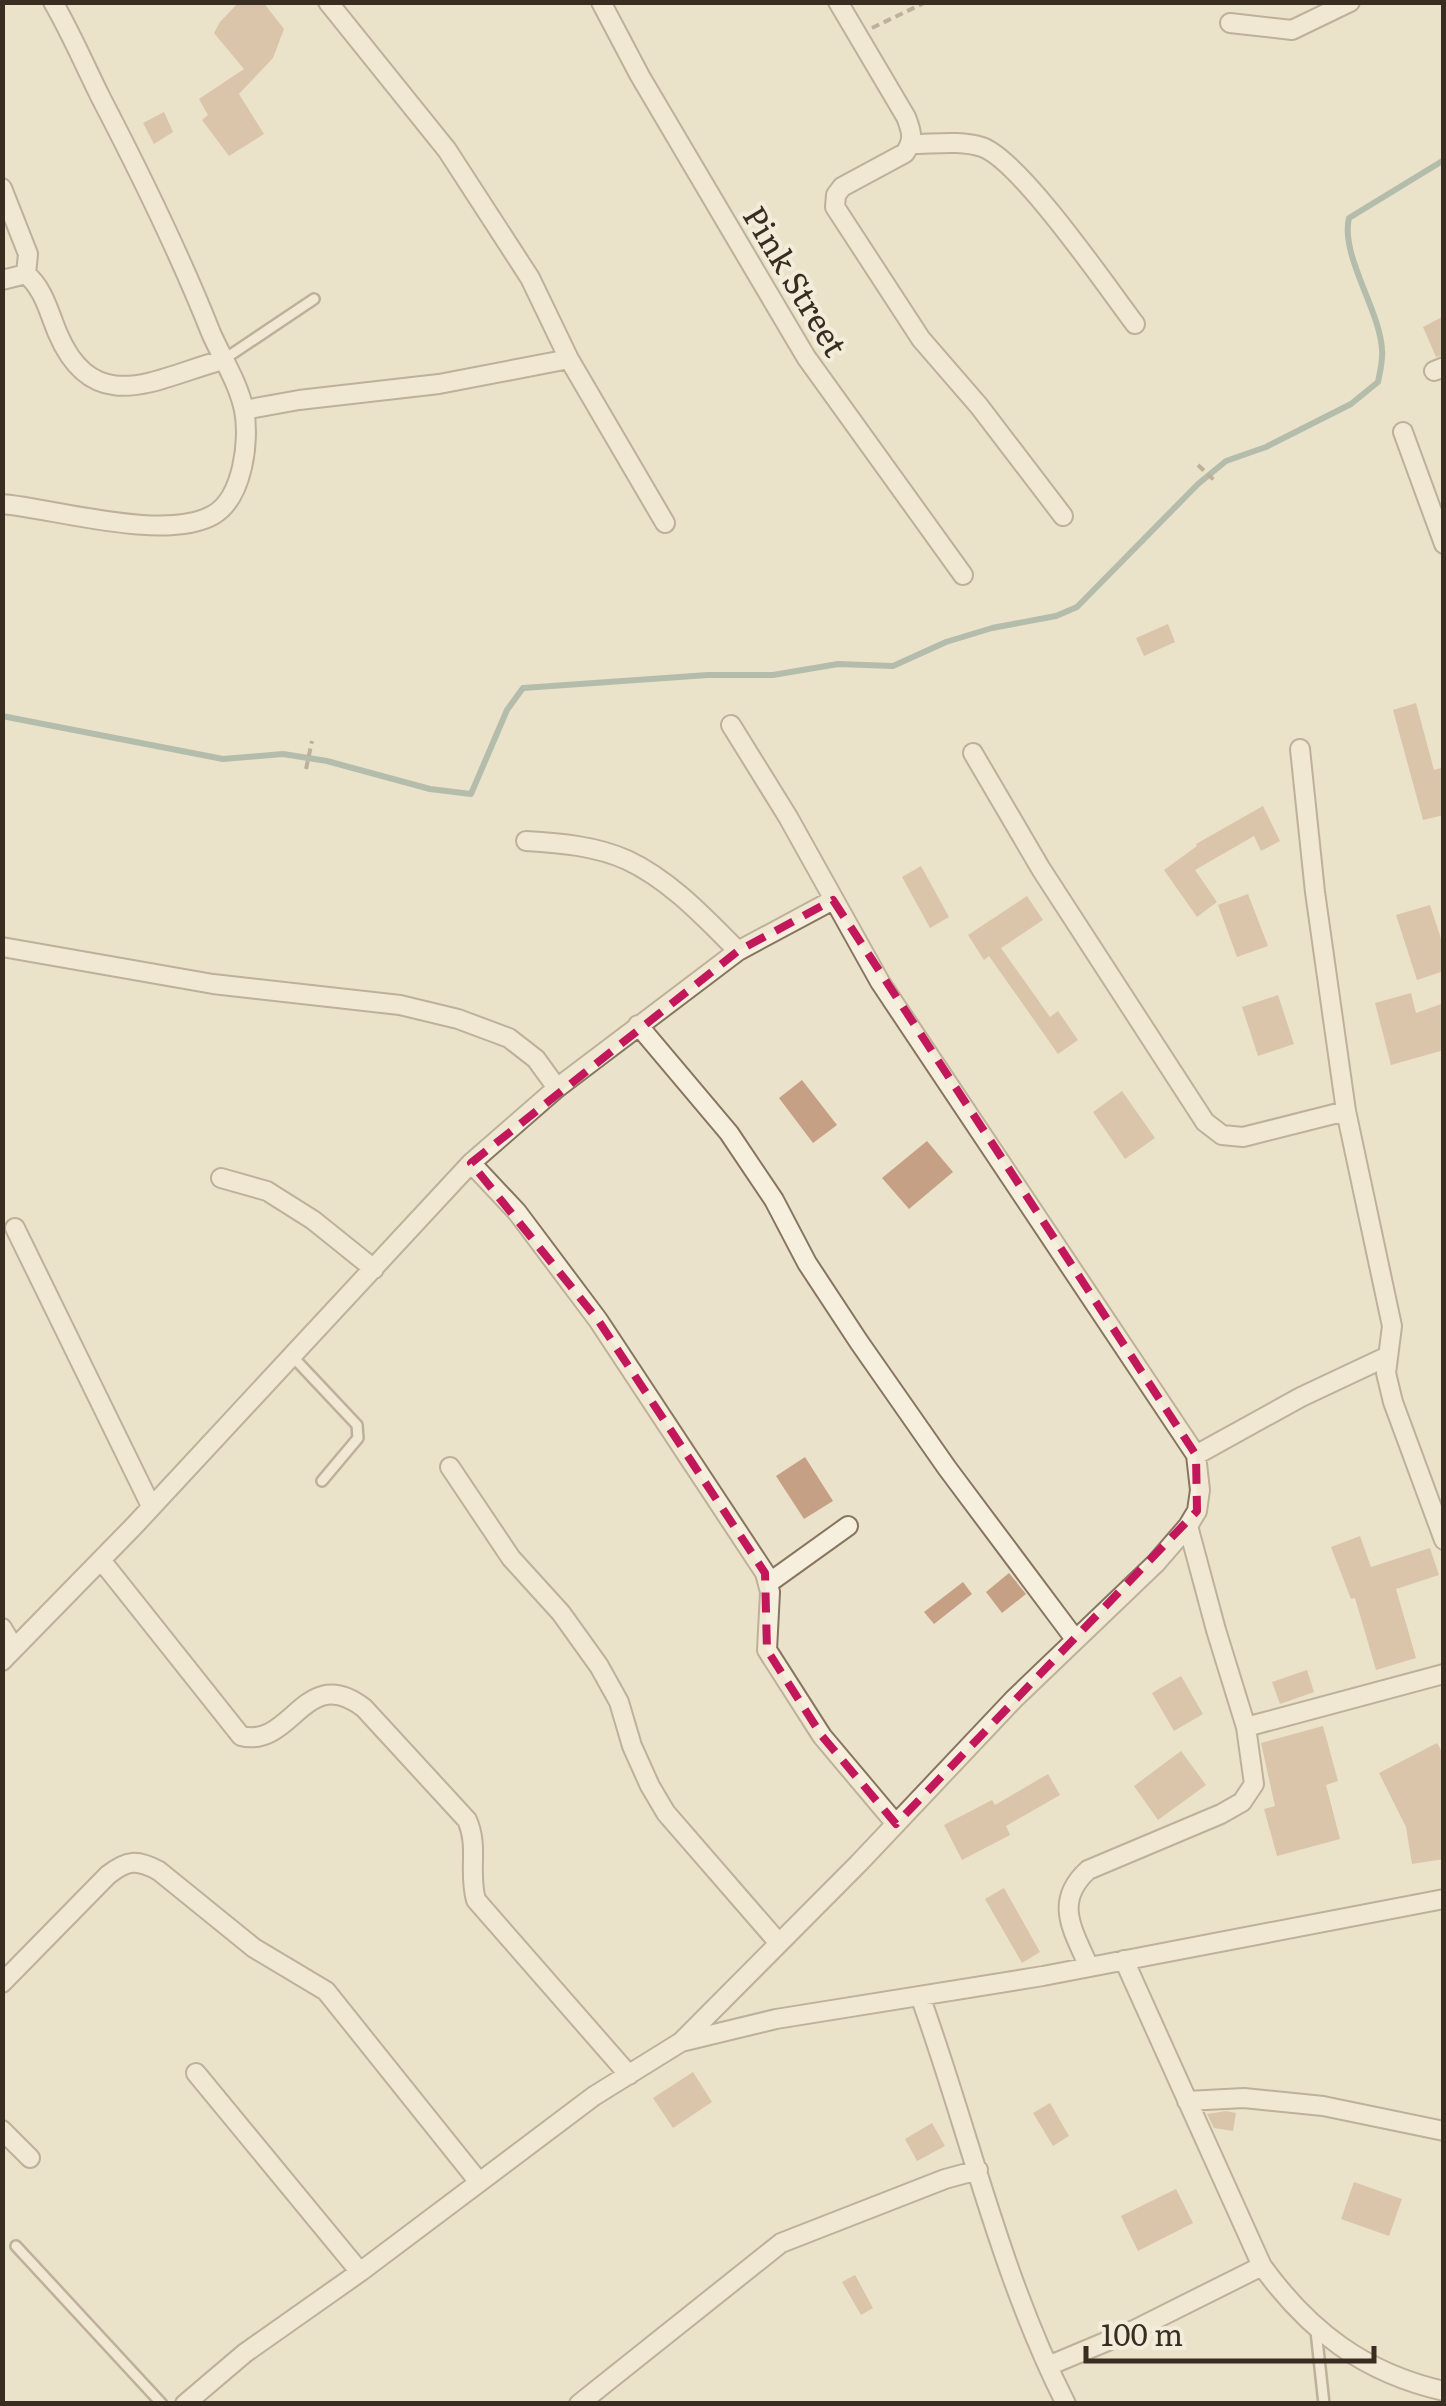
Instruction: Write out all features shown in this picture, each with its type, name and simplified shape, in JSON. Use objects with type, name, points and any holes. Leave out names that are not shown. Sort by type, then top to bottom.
[{"type":"street","points":[[2,504],[138,526],[212,516],[224,506],[241,466],[247,433],[237,386],[136,164],[53,2]]},
{"type":"street","points":[[328,2],[448,150],[530,278],[569,359],[664,523]]},
{"type":"street","name":"Pink Street","points":[[602,2],[640,76],[806,357],[964,574]]},
{"type":"street","points":[[838,2],[906,117],[912,144],[905,153],[842,187],[836,195],[835,207],[921,339],[979,406],[1063,516]]},
{"type":"street","points":[[1230,23],[1292,30],[1350,2]]},
{"type":"street","points":[[912,144],[983,147],[1002,160],[1031,189],[1135,324]]},
{"type":"street","points":[[2,188],[28,254],[26,274]]},
{"type":"street","points":[[26,274],[38,284],[60,340],[78,366],[94,380],[111,387],[140,387],[223,360]]},
{"type":"street","points":[[2,280],[26,274]]},
{"type":"street","points":[[244,410],[439,384],[569,359]]},
{"type":"street","points":[[1403,432],[1444,544]]},
{"type":"street","points":[[185,2404],[245,2353],[594,2096],[680,2042],[1075,1639],[1156,1563],[1197,1511],[1200,1490],[1196,1455],[880,982],[732,725]]},
{"type":"street","points":[[1300,749],[1315,892],[1346,1112],[1392,1326],[1386,1357],[1393,1402],[1444,1540]]},
{"type":"street","points":[[973,752],[1041,869],[1204,1122],[1222,1135],[1243,1137],[1346,1112]]},
{"type":"street","points":[[526,841],[571,844],[626,860],[666,884],[738,951]]},
{"type":"street","points":[[8,1655],[471,1163],[557,1088],[738,951],[833,900]]},
{"type":"street","points":[[2,947],[213,984],[400,1005],[458,1019],[509,1038],[536,1059],[557,1088]]},
{"type":"street","points":[[638,1025],[729,1133],[859,1342],[1075,1639]]},
{"type":"street","points":[[471,1163],[517,1212],[598,1320],[770,1582],[767,1650],[822,1736],[896,1824]]},
{"type":"street","points":[[221,1178],[267,1192],[312,1220],[374,1269]]},
{"type":"street","points":[[15,1228],[151,1506]]},
{"type":"street","points":[[1196,1455],[1301,1397],[1386,1357]]},
{"type":"street","points":[[450,1467],[512,1558],[561,1612],[600,1666],[619,1702],[644,1773],[666,1814],[778,1942]]},
{"type":"street","points":[[770,1582],[848,1526]]},
{"type":"street","points":[[1089,1967],[1068,1907],[1068,1895],[1077,1880],[1088,1870],[1221,1814],[1242,1802],[1254,1784],[1246,1727],[1188,1526]]},
{"type":"street","points":[[101,1560],[241,1736],[255,1739],[269,1733],[308,1702],[330,1692],[347,1695],[364,1708],[467,1820],[474,1846],[470,1880],[476,1900],[628,2074]]},
{"type":"street","points":[[2,1628],[8,1655]]},
{"type":"street","points":[[1246,1727],[1444,1674]]},
{"type":"street","points":[[2,1983],[124,1862],[142,1862],[159,1870],[254,1948],[326,1991],[479,2182]]},
{"type":"street","points":[[680,2042],[776,2019],[1089,1967],[1444,1899]]},
{"type":"street","points":[[1124,1960],[1262,2266],[1289,2303],[1316,2328],[1393,2377],[1444,2391]]},
{"type":"street","points":[[920,1996],[952,2084],[1015,2288],[1066,2404]]},
{"type":"street","points":[[196,2073],[360,2272]]},
{"type":"street","points":[[1187,2101],[1274,2100],[1358,2112],[1444,2131]]},
{"type":"street","points":[[2,2130],[30,2158]]},
{"type":"street","points":[[579,2404],[780,2242],[978,2170]]},
{"type":"street","points":[[1048,2366],[1134,2330],[1262,2266]]},
{"type":"lane","points":[[223,360],[314,299]]},
{"type":"lane","points":[[292,1357],[357,1425],[359,1432],[322,1481]]},
{"type":"lane","points":[[16,2246],[162,2404]]},
{"type":"lane","points":[[1316,2328],[1324,2404]]},
{"type":"path","points":[[856,34],[926,2]]},
{"type":"path","points":[[1198,465],[1214,480]]},
{"type":"path","points":[[306,769],[312,741]]},
{"type":"highlighted area","points":[[833,900],[1196,1455],[1197,1511],[896,1824],[822,1736],[767,1650],[765,1573],[598,1320],[471,1163],[738,951]]},
{"type":"building","points":[[239,2],[263,2],[284,29],[273,58],[239,94],[264,134],[229,156],[202,120],[208,115],[199,99],[244,69],[214,33]]},
{"type":"building","points":[[164,112],[173,132],[154,144],[143,123]]},
{"type":"building","points":[[1444,316],[1444,355],[1436,357],[1423,327]]},
{"type":"building","points":[[1168,624],[1175,642],[1144,656],[1136,638]]},
{"type":"building","points":[[1416,703],[1434,770],[1444,767],[1444,815],[1423,820],[1393,710]]},
{"type":"building","points":[[1263,806],[1280,841],[1261,851],[1254,836],[1195,870],[1217,902],[1197,917],[1164,870],[1196,844]]},
{"type":"building","points":[[921,866],[949,917],[930,928],[902,877]]},
{"type":"building","points":[[1248,894],[1268,946],[1237,957],[1218,905]]},
{"type":"building","points":[[1027,896],[1043,920],[1001,948],[1050,1017],[1058,1011],[1078,1040],[1058,1054],[989,956],[984,960],[968,935]]},
{"type":"building","points":[[1430,905],[1444,948],[1444,971],[1417,980],[1396,915]]},
{"type":"building","points":[[1411,993],[1416,1013],[1444,1003],[1444,1050],[1391,1065],[1375,1003]]},
{"type":"building","points":[[1278,995],[1294,1044],[1258,1056],[1242,1007]]},
{"type":"building","points":[[802,1080],[837,1125],[813,1143],[779,1098]]},
{"type":"building","points":[[1122,1091],[1155,1138],[1125,1159],[1093,1112]]},
{"type":"building","points":[[927,1141],[953,1172],[909,1209],[882,1178]]},
{"type":"building","points":[[805,1457],[833,1501],[804,1519],[776,1476]]},
{"type":"building","points":[[1360,1536],[1371,1567],[1430,1548],[1439,1575],[1396,1589],[1416,1658],[1376,1670],[1355,1598],[1351,1599],[1331,1547]]},
{"type":"building","points":[[1009,1573],[1026,1594],[1002,1613],[986,1592]]},
{"type":"building","points":[[963,1582],[972,1594],[934,1624],[924,1612]]},
{"type":"building","points":[[1307,1670],[1314,1692],[1280,1704],[1272,1682]]},
{"type":"building","points":[[1181,1676],[1203,1714],[1174,1731],[1152,1693]]},
{"type":"building","points":[[1323,1726],[1338,1781],[1326,1785],[1340,1839],[1277,1856],[1264,1809],[1275,1806],[1261,1743]]},
{"type":"building","points":[[1437,1743],[1444,1755],[1444,1859],[1412,1864],[1406,1827],[1379,1773]]},
{"type":"building","points":[[1181,1751],[1206,1785],[1158,1820],[1134,1786]]},
{"type":"building","points":[[1048,1774],[1060,1795],[1006,1826],[1010,1835],[962,1860],[944,1825],[992,1800],[995,1805]]},
{"type":"building","points":[[1004,1888],[1040,1952],[1022,1963],[985,1899]]},
{"type":"building","points":[[693,2072],[712,2102],[673,2128],[653,2098]]},
{"type":"building","points":[[1050,2103],[1069,2136],[1053,2146],[1033,2113]]},
{"type":"building","points":[[1236,2113],[1233,2131],[1214,2128],[1207,2114]]},
{"type":"building","points":[[932,2123],[945,2146],[917,2161],[905,2139]]},
{"type":"building","points":[[1354,2182],[1402,2199],[1389,2236],[1341,2219]]},
{"type":"building","points":[[1176,2189],[1193,2223],[1138,2251],[1121,2216]]},
{"type":"building","points":[[855,2275],[873,2308],[861,2315],[842,2282]]},
{"type":"waterway","points":[[2,716],[223,759],[283,754],[327,761],[430,789],[471,794],[507,710],[523,688],[708,675],[773,675],[838,664],[893,666],[946,642],[992,628],[1056,616],[1077,607],[1198,484],[1226,461],[1266,447],[1351,404],[1378,382],[1380,334],[1350,249],[1349,218],[1444,160]]}]
